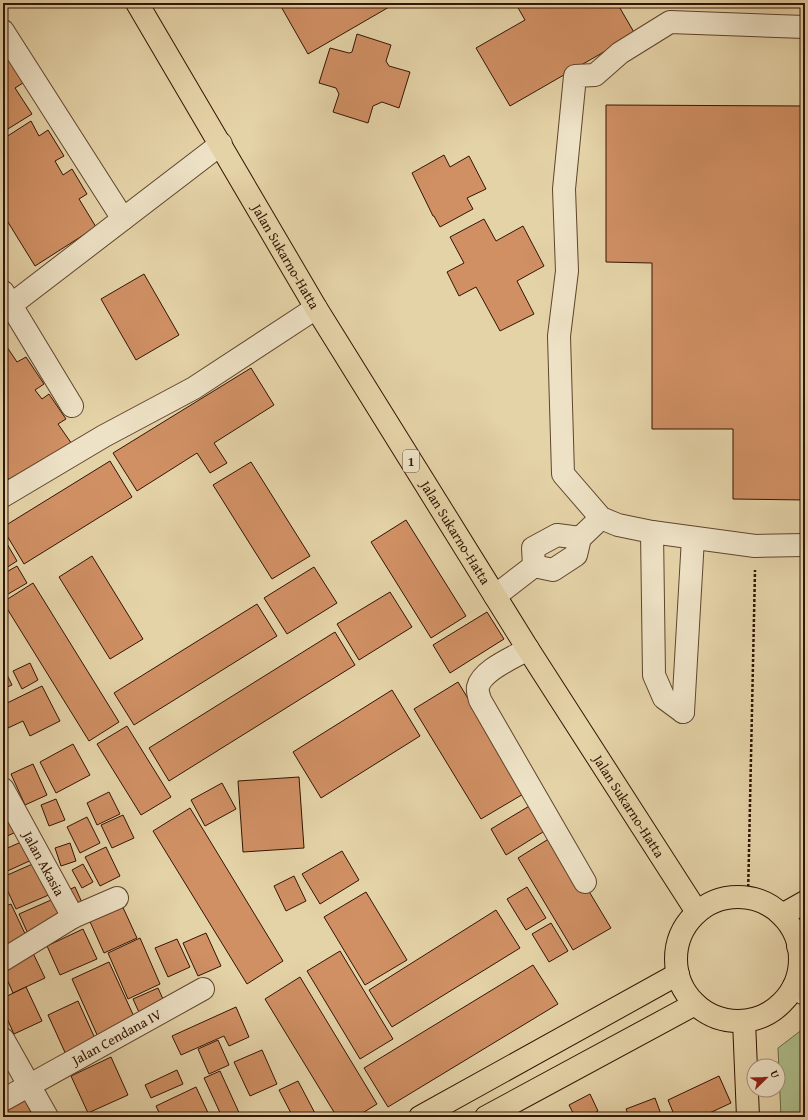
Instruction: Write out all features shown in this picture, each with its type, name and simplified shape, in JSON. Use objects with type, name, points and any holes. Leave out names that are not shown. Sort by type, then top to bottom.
[{"type":"main road","name":"Jalan Sukarno-Hatta","points":[[137,3],[316,308],[528,649],[697,912]]},
{"type":"main road","points":[[748,897],[766,904],[782,915],[801,944],[799,991],[763,1016],[744,1021],[730,1021],[718,1018],[695,1004],[678,974],[676,957],[678,940],[686,925],[697,912],[708,904],[721,899],[748,897]]},
{"type":"main road","points":[[782,915],[805,902]]},
{"type":"main road","points":[[420,1117],[678,974]]},
{"type":"main road","points":[[486,1117],[695,1004]]},
{"type":"main road","points":[[744,1021],[748,1117]]},
{"type":"street","points":[[805,27],[670,22],[620,52],[595,75],[575,76],[564,189],[566,271],[559,336],[563,474],[601,518],[618,525],[693,538],[755,546],[805,545]]},
{"type":"street","points":[[3,31],[123,219]]},
{"type":"street","points":[[72,406],[6,303],[123,219],[221,144]]},
{"type":"street","points":[[3,496],[104,436],[194,388],[316,308]]},
{"type":"street","points":[[495,596],[534,566],[553,570],[576,555],[580,538],[601,518]]},
{"type":"street","points":[[652,532],[654,675],[664,698],[683,712],[693,538]]},
{"type":"street","points":[[528,649],[489,672],[481,680],[478,689],[480,700],[585,882]]},
{"type":"street","name":"Jalan Akasia","points":[[3,789],[73,917]]},
{"type":"street","points":[[3,960],[73,917],[117,898]]},
{"type":"street","name":"Jalan Cendana IV","points":[[3,1100],[203,989]]},
{"type":"street","points":[[3,1039],[47,1117]]},
{"type":"path","points":[[748,897],[755,546]]},
{"type":"green space","points":[[805,1029],[805,1117],[781,1117],[780,1098],[786,1098],[786,1058],[778,1058],[778,1048]]},
{"type":"building","points":[[279,3],[396,3],[308,54]]},
{"type":"building","points":[[523,3],[617,3],[635,34],[510,106],[476,48],[525,20],[517,6]]},
{"type":"building","points":[[357,34],[391,45],[386,61],[389,66],[410,72],[399,108],[382,102],[373,106],[368,123],[333,112],[339,94],[336,88],[319,83],[330,48],[349,53],[352,52]]},
{"type":"building","points":[[9,54],[26,81],[15,88],[32,114],[3,132],[3,58]]},
{"type":"building","points":[[606,105],[805,106],[805,500],[733,499],[733,429],[652,429],[652,263],[606,262]]},
{"type":"building","points":[[31,121],[39,136],[48,130],[64,156],[55,161],[63,175],[72,169],[87,194],[79,199],[96,227],[35,266],[3,214],[3,139]]},
{"type":"building","points":[[444,155],[450,167],[469,156],[486,189],[467,198],[473,209],[440,227],[412,173]]},
{"type":"building","points":[[484,219],[496,241],[523,226],[544,266],[517,281],[534,314],[500,331],[476,287],[459,296],[447,272],[464,263],[450,237]]},
{"type":"building","points":[[144,274],[179,335],[136,360],[101,299]]},
{"type":"building","points":[[5,344],[17,362],[26,357],[44,384],[35,390],[42,399],[49,394],[66,419],[58,424],[74,447],[13,486],[3,471],[3,345]]},
{"type":"building","points":[[251,368],[274,405],[214,443],[227,463],[210,473],[197,453],[137,491],[113,453]]},
{"type":"building","points":[[110,461],[132,497],[24,564],[3,527]]},
{"type":"building","points":[[251,462],[310,556],[272,579],[213,485]]},
{"type":"building","points":[[406,520],[466,616],[431,638],[371,542]]},
{"type":"building","points":[[3,537],[17,561],[3,570]]},
{"type":"building","points":[[92,556],[143,639],[110,659],[59,577]]},
{"type":"building","points":[[17,566],[27,583],[3,597],[3,574]]},
{"type":"building","points":[[314,567],[337,603],[287,634],[264,598]]},
{"type":"building","points":[[33,583],[119,722],[89,741],[3,602]]},
{"type":"building","points":[[390,592],[412,627],[359,660],[337,624]]},
{"type":"building","points":[[257,604],[277,636],[134,725],[114,693]]},
{"type":"building","points":[[487,612],[504,639],[450,673],[433,645]]},
{"type":"building","points":[[335,632],[355,665],[169,781],[149,748]]},
{"type":"building","points":[[30,663],[38,680],[22,689],[13,671]]},
{"type":"building","points":[[3,667],[12,685],[3,689]]},
{"type":"building","points":[[458,682],[525,793],[481,819],[414,709]]},
{"type":"building","points":[[42,686],[60,721],[30,736],[23,721],[8,728],[3,719],[3,705]]},
{"type":"building","points":[[392,690],[420,736],[321,798],[293,752]]},
{"type":"building","points":[[127,726],[171,797],[141,815],[97,744]]},
{"type":"building","points":[[73,744],[90,775],[56,793],[40,762]]},
{"type":"building","points":[[33,764],[47,795],[25,805],[11,774]]},
{"type":"building","points":[[299,777],[304,848],[243,852],[238,781]]},
{"type":"building","points":[[222,783],[236,809],[205,826],[191,800]]},
{"type":"building","points":[[109,792],[120,814],[97,825],[87,803]]},
{"type":"building","points":[[3,799],[18,831],[3,838]]},
{"type":"building","points":[[56,799],[65,820],[49,826],[41,805]]},
{"type":"building","points":[[536,802],[551,827],[506,855],[491,829]]},
{"type":"building","points":[[190,808],[283,961],[247,984],[153,831]]},
{"type":"building","points":[[123,815],[134,838],[112,848],[101,825]]},
{"type":"building","points":[[87,817],[100,843],[80,853],[67,827]]},
{"type":"building","points":[[555,835],[611,928],[573,950],[518,858]]},
{"type":"building","points":[[28,839],[36,858],[3,873],[3,850]]},
{"type":"building","points":[[70,843],[76,861],[61,866],[55,848]]},
{"type":"building","points":[[106,847],[120,876],[100,886],[85,857]]},
{"type":"building","points":[[342,851],[359,880],[320,904],[302,874]]},
{"type":"building","points":[[37,862],[51,894],[16,909],[3,881],[3,877]]},
{"type":"building","points":[[83,864],[93,882],[82,888],[72,870]]},
{"type":"building","points":[[294,876],[306,901],[286,911],[274,886]]},
{"type":"building","points":[[75,887],[84,907],[74,912],[64,892]]},
{"type":"building","points":[[527,887],[546,918],[526,930],[507,899]]},
{"type":"building","points":[[366,892],[407,960],[365,985],[324,917]]},
{"type":"building","points":[[58,897],[69,918],[29,936],[19,914]]},
{"type":"building","points":[[120,901],[137,938],[104,953],[87,915]]},
{"type":"building","points":[[11,904],[28,940],[3,951],[3,907]]},
{"type":"building","points":[[496,910],[520,948],[392,1027],[369,990]]},
{"type":"building","points":[[551,923],[568,951],[549,962],[532,934]]},
{"type":"building","points":[[83,929],[97,959],[60,975],[47,946]]},
{"type":"building","points":[[206,933],[221,966],[198,976],[183,943]]},
{"type":"building","points":[[140,938],[160,984],[128,999],[108,953]]},
{"type":"building","points":[[177,939],[190,967],[168,977],[155,948]]},
{"type":"building","points":[[31,949],[45,978],[13,993],[3,970]]},
{"type":"building","points":[[340,951],[393,1039],[360,1059],[307,971]]},
{"type":"building","points":[[109,962],[136,1021],[98,1037],[72,979]]},
{"type":"building","points":[[533,965],[558,1004],[388,1107],[364,1068]]},
{"type":"building","points":[[300,977],[377,1104],[356,1117],[337,1117],[265,999]]},
{"type":"building","points":[[26,987],[42,1021],[14,1034],[3,1010],[3,998]]},
{"type":"building","points":[[158,988],[167,1008],[142,1019],[133,999]]},
{"type":"building","points":[[78,1001],[98,1045],[68,1059],[48,1015]]},
{"type":"building","points":[[236,1007],[249,1037],[229,1046],[224,1036],[181,1055],[172,1036]]},
{"type":"building","points":[[218,1040],[229,1065],[209,1074],[198,1049]]},
{"type":"building","points":[[262,1050],[277,1084],[250,1096],[234,1062]]},
{"type":"building","points":[[111,1057],[128,1095],[88,1113],[71,1076]]},
{"type":"building","points":[[177,1070],[183,1084],[151,1098],[145,1085]]},
{"type":"building","points":[[220,1071],[241,1117],[222,1117],[204,1078]]},
{"type":"building","points":[[719,1076],[731,1103],[701,1117],[675,1117],[668,1100]]},
{"type":"building","points":[[298,1081],[317,1117],[293,1117],[279,1090]]},
{"type":"building","points":[[196,1087],[210,1117],[161,1117],[156,1106]]},
{"type":"building","points":[[590,1094],[598,1111],[587,1117],[575,1117],[569,1105]]},
{"type":"building","points":[[23,1095],[33,1117],[3,1117],[3,1105]]},
{"type":"building","points":[[655,1098],[662,1117],[629,1117],[626,1109]]}]
